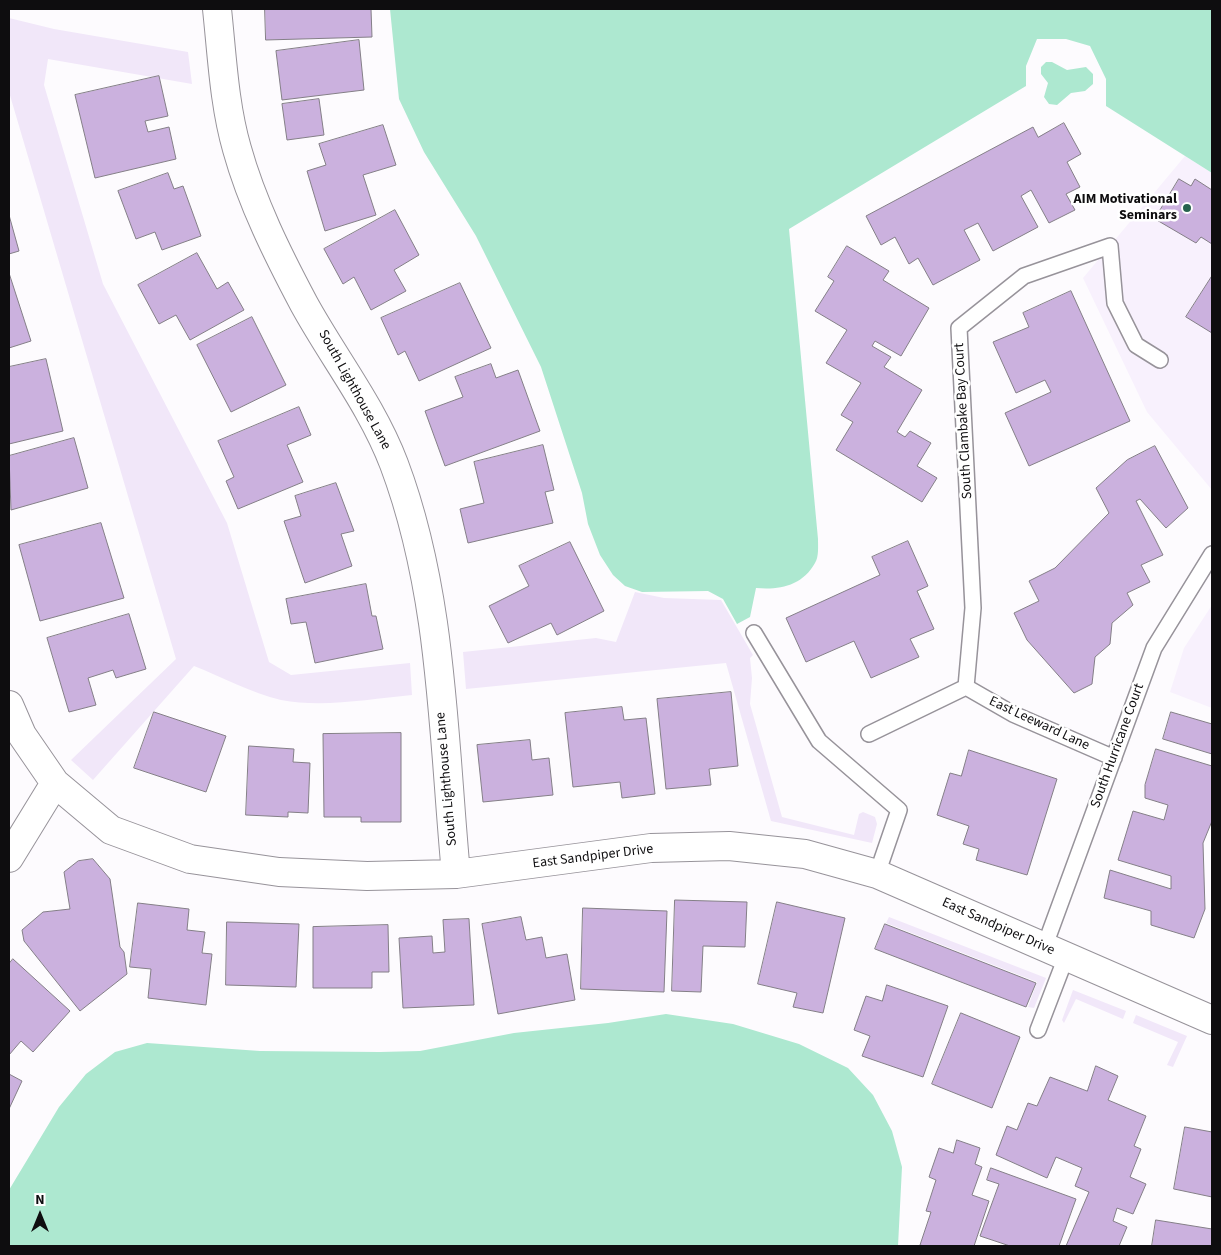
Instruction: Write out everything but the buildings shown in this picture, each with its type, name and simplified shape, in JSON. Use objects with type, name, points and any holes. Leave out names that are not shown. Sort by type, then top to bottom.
[{"type":"street","name":"South Lighthouse Lane","points":[[217,9],[226,93],[236,148],[259,213],[305,305],[352,380],[393,461],[416,528],[432,609],[456,874]]},
{"type":"street","name":"East Sandpiper Drive","points":[[9,705],[22,735],[55,783],[111,830],[190,859],[279,872],[367,876],[456,874],[651,848],[729,846],[805,854],[876,874],[1212,1020]]},
{"type":"street","points":[[9,858],[55,783]]},
{"type":"lane","name":"South Clambake Bay Court","points":[[966,688],[973,608],[959,328],[1024,276],[1110,246],[1115,303],[1136,345],[1160,360]]},
{"type":"lane","name":"South Hurricane Court","points":[[1038,1030],[1055,952],[1114,758],[1154,648],[1212,554]]},
{"type":"lane","points":[[754,633],[819,741],[900,810],[876,874]]},
{"type":"lane","points":[[869,734],[966,688]]},
{"type":"lane","name":"East Leeward Lane","points":[[966,688],[1013,714],[1114,758]]},
{"type":"shaded area","points":[[390,9],[1212,9],[1212,173],[1106,106],[1106,79],[1090,46],[1066,39],[1037,39],[1026,66],[1026,86],[789,229],[818,555],[810,571],[797,582],[782,587],[756,588],[750,617],[737,624],[723,599],[708,591],[642,592],[625,586],[613,575],[600,555],[588,524],[582,493],[541,367],[476,236],[424,152],[399,99]]},
{"type":"shaded area","points":[[9,18],[54,29],[188,52],[192,84],[48,59],[44,85],[103,284],[227,523],[269,662],[291,675],[410,663],[412,695],[330,703],[281,700],[194,666],[93,780],[71,760],[176,659],[9,92]]},
{"type":"shaded area","points":[[1046,62],[1052,62],[1067,70],[1086,67],[1093,74],[1093,84],[1085,91],[1071,93],[1057,105],[1049,104],[1044,97],[1048,83],[1041,74],[1041,67]]},
{"type":"shaded area","points":[[1185,156],[1212,173],[1212,490],[1147,412],[1083,278]]},
{"type":"shaded area","points":[[635,592],[664,598],[721,600],[753,655],[750,658],[752,678],[750,704],[782,817],[854,835],[859,814],[863,812],[875,817],[877,824],[872,843],[771,821],[726,663],[466,689],[463,652],[596,638],[616,642]]},
{"type":"shaded area","points":[[1212,605],[1212,708],[1170,692],[1184,648]]},
{"type":"shaded area","points":[[889,917],[1046,978],[1034,1008],[1028,1007],[1037,982],[886,923]]},
{"type":"shaded area","points":[[1073,990],[1126,1011],[1123,1019],[1076,999],[1064,1023],[1062,1020]]},
{"type":"shaded area","points":[[666,1014],[733,1024],[799,1044],[848,1068],[873,1095],[892,1131],[902,1167],[898,1246],[9,1246],[9,1190],[59,1107],[86,1074],[115,1052],[147,1043],[260,1051],[420,1051],[514,1033],[608,1023]]},
{"type":"shaded area","points":[[1136,1015],[1187,1036],[1173,1067],[1167,1065],[1178,1042],[1133,1023]]},
{"type":"place","name":"AIM Motivational Seminars","points":[[1187,208]]}]
